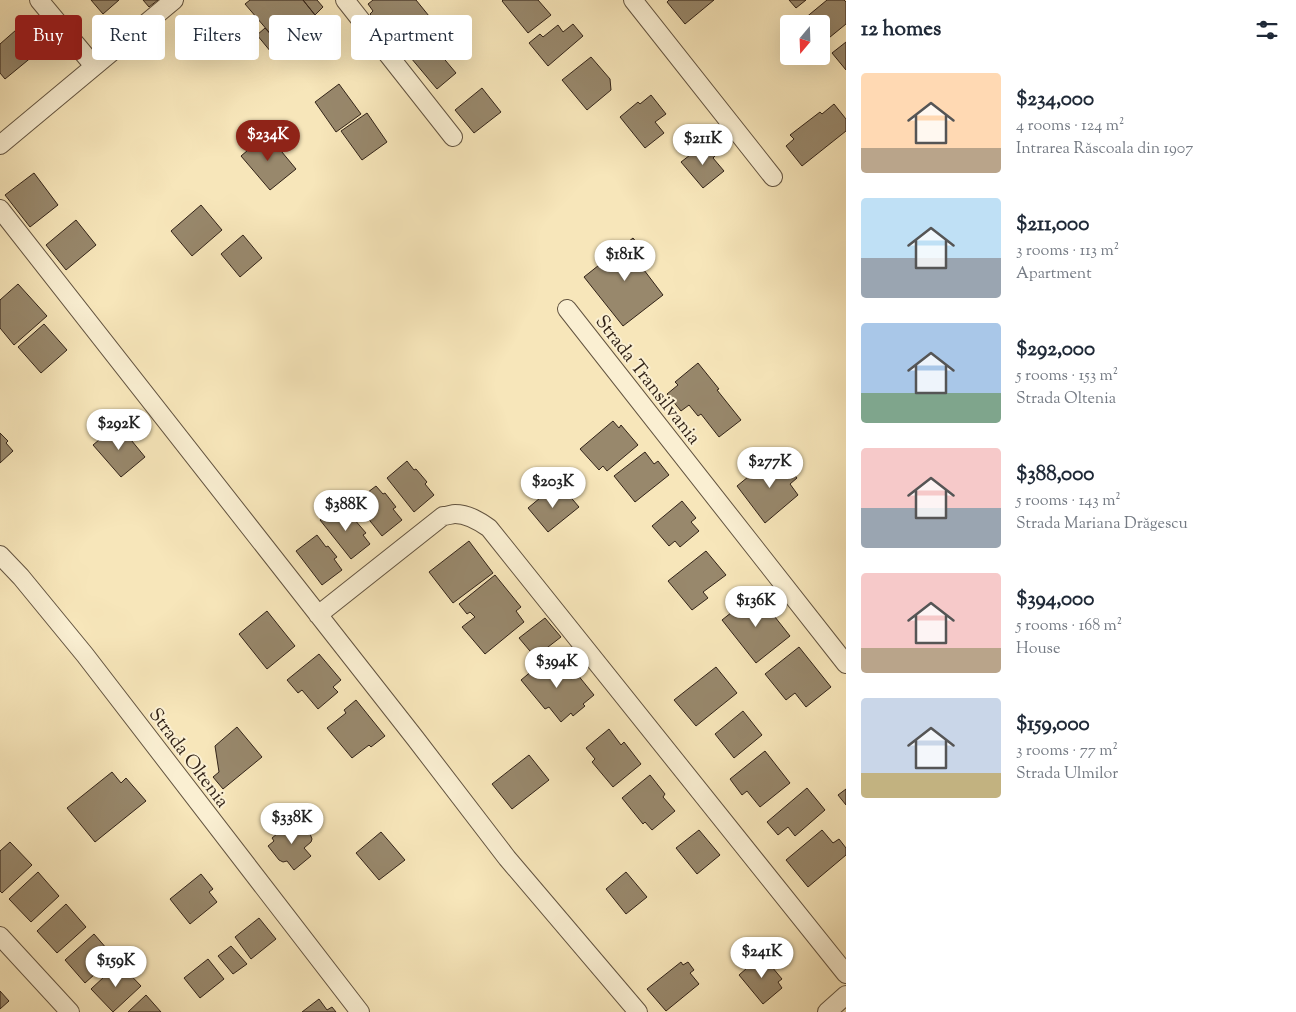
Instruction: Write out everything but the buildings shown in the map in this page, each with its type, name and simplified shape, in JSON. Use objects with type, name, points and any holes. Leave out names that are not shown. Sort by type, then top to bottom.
[{"type":"street","points":[[39,0],[94,66]]},
{"type":"street","points":[[0,145],[174,0]]},
{"type":"street","points":[[345,0],[453,136]]},
{"type":"street","points":[[633,0],[773,177]]},
{"type":"street","points":[[0,209],[416,738],[507,858],[638,1012]]},
{"type":"street","name":"Strada Transilvania","points":[[567,309],[846,664]]},
{"type":"street","points":[[318,615],[443,516],[455,514],[479,520],[489,528],[846,974]]},
{"type":"street","name":"Strada Oltenia","points":[[0,555],[21,577],[85,655],[360,1012]]},
{"type":"street","points":[[0,936],[70,1012]]},
{"type":"street","points":[[828,1012],[846,995]]}]
